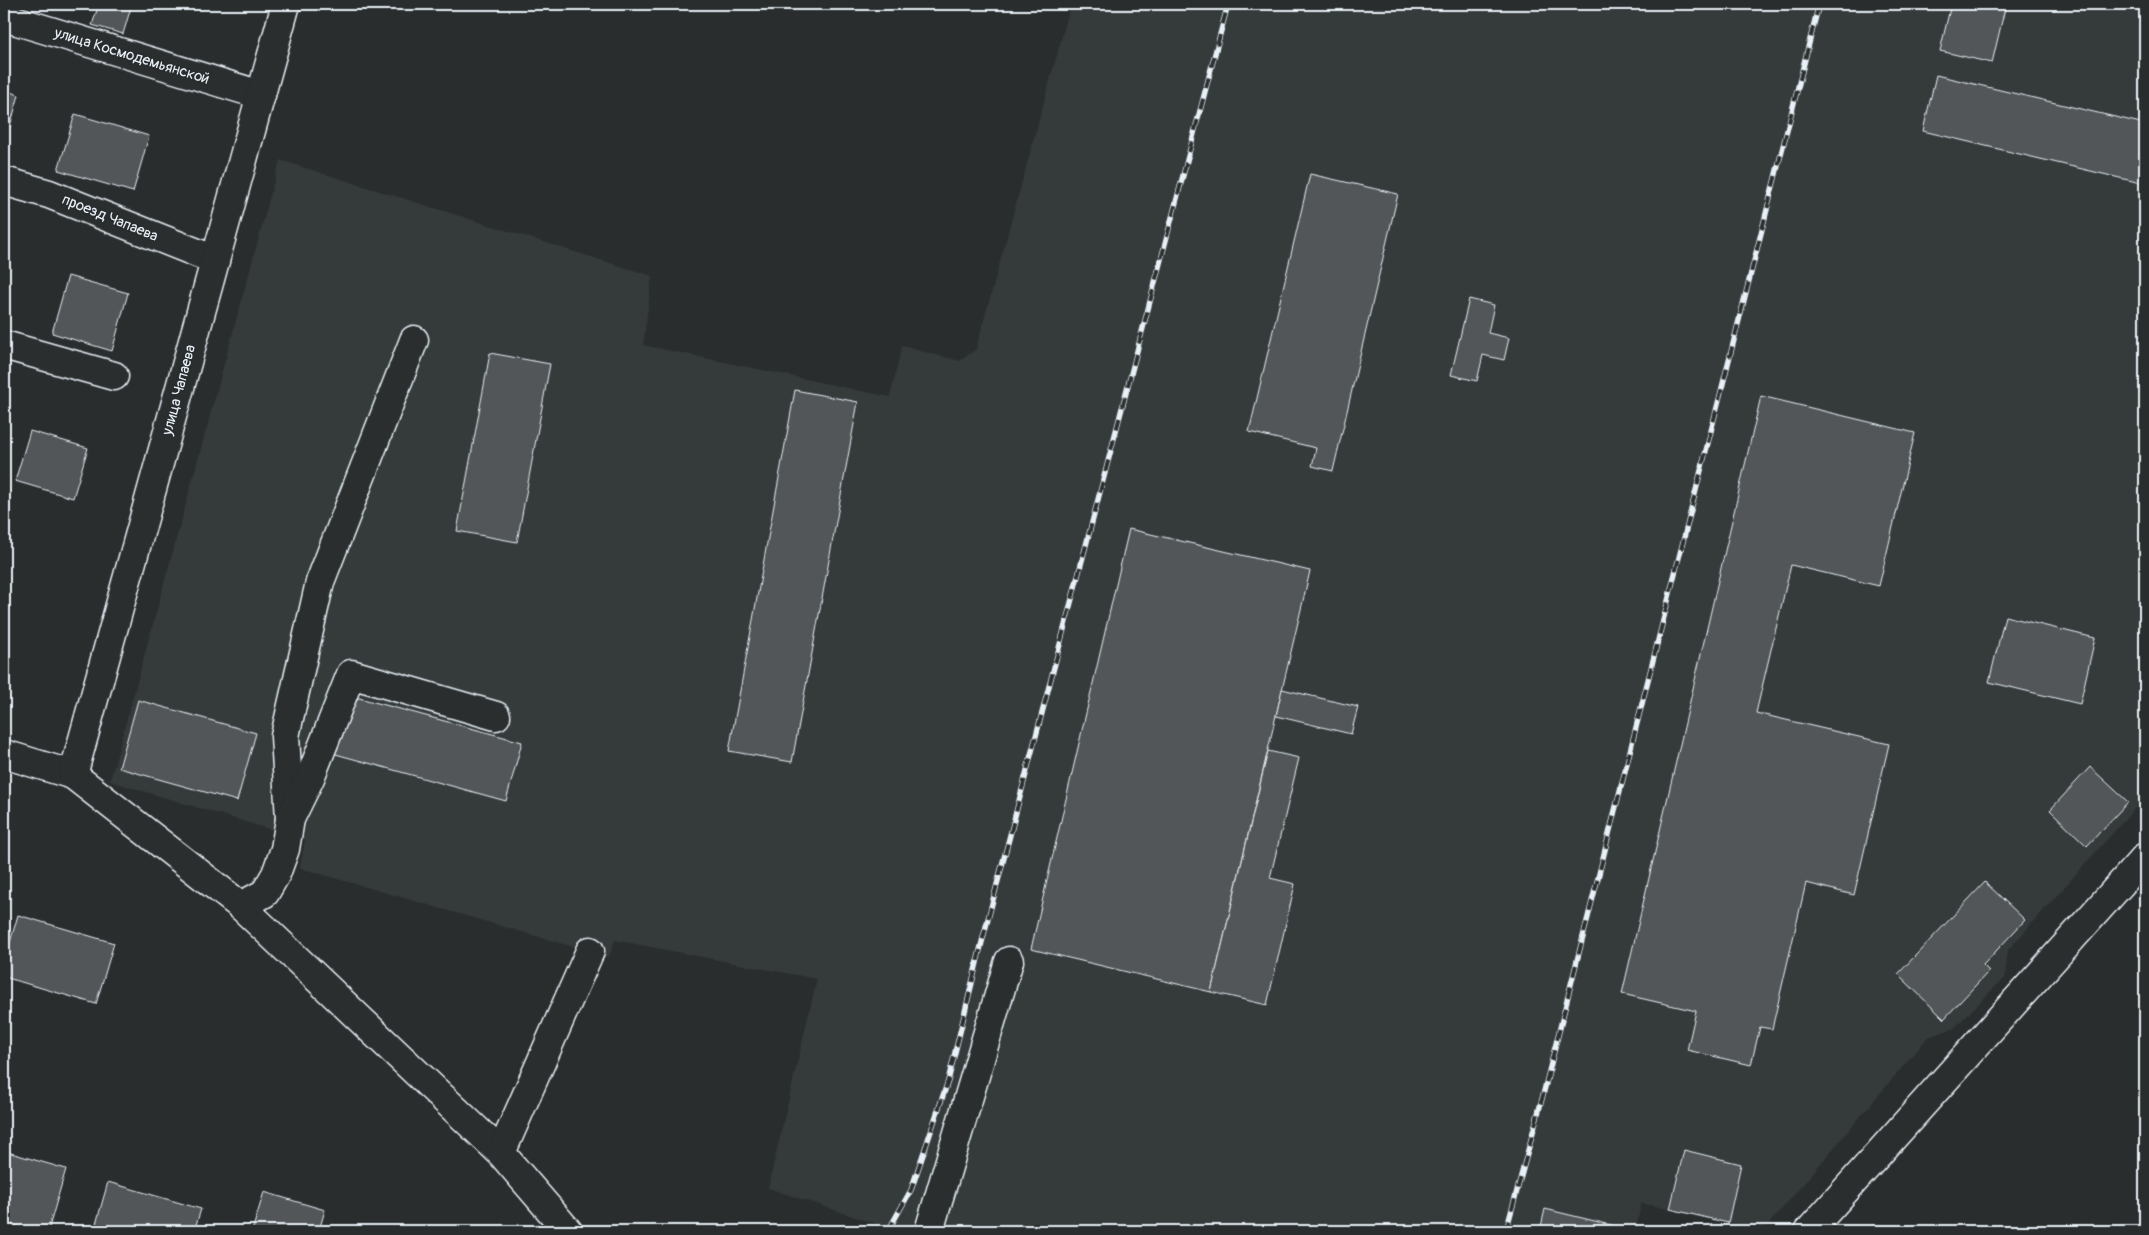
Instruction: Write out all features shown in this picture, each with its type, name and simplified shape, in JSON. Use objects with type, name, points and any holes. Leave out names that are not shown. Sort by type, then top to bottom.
[{"type":"street","name":"улица Чапаева","points":[[73,775],[286,4]]},
{"type":"street","name":"улица Космодемьянской","points":[[4,17],[261,94]]},
{"type":"street","name":"проезд Чапаева","points":[[4,181],[48,194],[215,260]]},
{"type":"street","points":[[241,906],[265,893],[276,874],[285,848],[290,820],[285,736],[320,582],[414,340]]},
{"type":"street","points":[[4,346],[114,376]]},
{"type":"street","points":[[290,820],[310,778],[350,674],[496,716]]},
{"type":"street","points":[[4,754],[73,775],[241,906],[501,1153],[566,1231]]},
{"type":"street","points":[[1809,1231],[2145,857]]},
{"type":"street","points":[[501,1153],[590,951]]},
{"type":"street","points":[[929,1231],[1009,961]]},
{"type":"shaded area","points":[[1071,4],[2145,4],[2145,797],[2008,950],[2005,977],[1954,1028],[1928,1037],[1763,1231],[1746,1231],[1728,1223],[1641,1203],[1636,1231],[1545,1209],[1540,1231],[898,1231],[768,1188],[817,979],[615,940],[609,957],[300,868],[305,840],[110,781],[280,160],[652,276],[643,345],[890,397],[902,346],[960,361],[976,349]]},
{"type":"building","points":[[99,4],[132,4],[123,34],[92,25]]},
{"type":"building","points":[[1951,4],[2006,4],[1992,63],[1940,51]]},
{"type":"building","points":[[1936,75],[2145,124],[2145,184],[1923,131]]},
{"type":"building","points":[[4,90],[19,95],[4,147]]},
{"type":"building","points":[[75,114],[149,136],[133,192],[58,170]]},
{"type":"building","points":[[1310,174],[1398,194],[1333,471],[1312,466],[1316,448],[1249,432]]},
{"type":"building","points":[[68,276],[128,293],[112,351],[52,333]]},
{"type":"building","points":[[1469,299],[1494,305],[1488,333],[1509,338],[1504,360],[1483,355],[1477,381],[1451,375]]},
{"type":"building","points":[[490,353],[550,364],[517,542],[457,531]]},
{"type":"building","points":[[795,390],[858,402],[792,762],[729,751]]},
{"type":"building","points":[[1761,396],[1915,433],[1879,586],[1791,565],[1756,713],[1889,744],[1854,895],[1806,883],[1772,1029],[1760,1027],[1751,1065],[1687,1050],[1696,1011],[1622,994]]},
{"type":"building","points":[[30,431],[88,448],[73,498],[15,481]]},
{"type":"building","points":[[1129,529],[1310,571],[1211,992],[1031,949]]},
{"type":"building","points":[[2005,616],[2095,638],[2080,704],[1989,682]]},
{"type":"building","points":[[1282,689],[1358,707],[1351,734],[1276,716]]},
{"type":"building","points":[[348,695],[522,742],[506,801],[332,753]]},
{"type":"building","points":[[138,700],[256,733],[237,801],[119,768]]},
{"type":"building","points":[[1268,751],[1299,758],[1270,878],[1295,884],[1267,1005],[1211,992]]},
{"type":"building","points":[[2090,767],[2128,802],[2087,846],[2050,810]]},
{"type":"building","points":[[1985,882],[2025,920],[1983,965],[1989,971],[1944,1019],[1898,974]]},
{"type":"building","points":[[18,915],[114,943],[96,1004],[4,977],[4,963]]},
{"type":"building","points":[[1684,1150],[1741,1164],[1728,1223],[1670,1209]]},
{"type":"building","points":[[4,1151],[66,1169],[48,1231],[36,1231],[4,1222]]},
{"type":"building","points":[[108,1182],[201,1209],[194,1231],[94,1231]]},
{"type":"building","points":[[264,1192],[325,1210],[319,1231],[252,1231]]},
{"type":"building","points":[[1545,1209],[1636,1231],[1540,1231]]},
{"type":"railway","points":[[888,1231],[911,1190],[948,1081],[983,938],[1228,4]]},
{"type":"railway","points":[[1506,1231],[1542,1099],[1819,4]]}]
